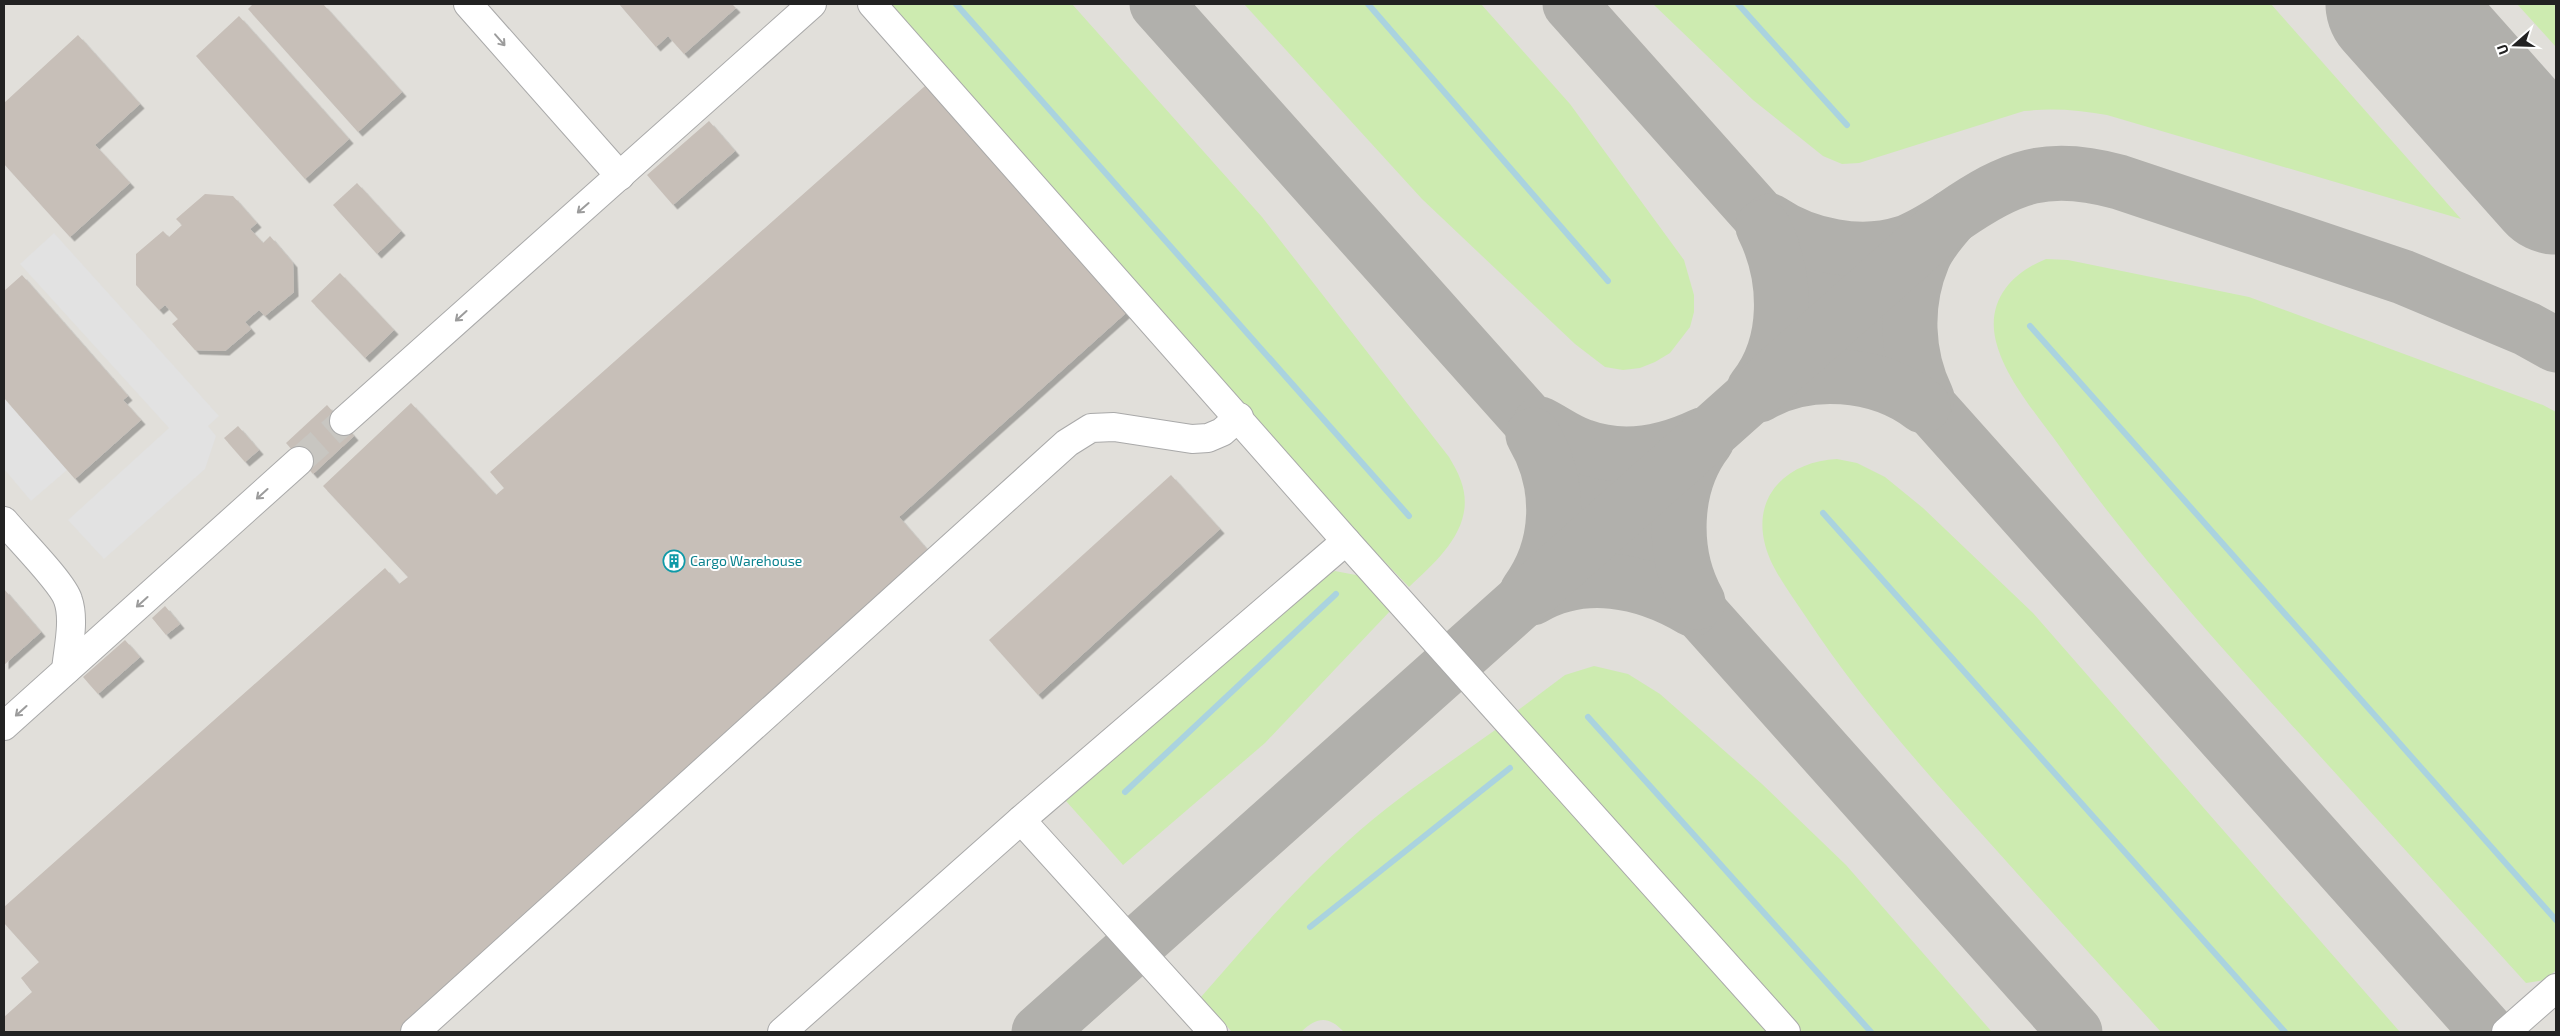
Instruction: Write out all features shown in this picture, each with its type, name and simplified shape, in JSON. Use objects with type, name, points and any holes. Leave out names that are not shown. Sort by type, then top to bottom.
[{"type":"lane","points":[[468,4],[620,176]]},
{"type":"lane","points":[[344,421],[812,4]]},
{"type":"lane","points":[[872,4],[1239,417],[1346,541],[1786,1032]]},
{"type":"lane","points":[[415,1032],[1067,442],[1091,428],[1114,427],[1192,439],[1208,438],[1222,432],[1239,417]]},
{"type":"lane","points":[[4,726],[299,461]]},
{"type":"lane","points":[[4,521],[61,587],[69,600],[71,620],[66,670]]},
{"type":"lane","points":[[782,1032],[1021,820],[1346,541]]},
{"type":"lane","points":[[1021,820],[1213,1032]]},
{"type":"lane","points":[[2506,1032],[2556,988]]},
{"type":"shaded area","points":[[4,4],[2556,4],[2556,1032],[4,1032]]},
{"type":"shaded area","points":[[54,233],[219,416],[208,426],[216,436],[205,469],[104,559],[68,520],[169,428],[20,264]]},
{"type":"shaded area","points":[[4,398],[67,470],[31,501],[4,469]]},
{"type":"green space","points":[[889,4],[1072,4],[1262,217],[1449,457],[1460,478],[1465,497],[1464,513],[1459,527],[1443,553],[1409,587],[1331,506]]},
{"type":"green space","points":[[1244,4],[1481,4],[1570,104],[1684,260],[1694,295],[1694,312],[1690,327],[1670,353],[1640,368],[1623,370],[1605,367],[1575,344],[1422,199]]},
{"type":"green space","points":[[1653,4],[2271,4],[2461,219],[2107,115],[2076,111],[2024,111],[1859,163],[1842,164],[1823,156],[1753,100]]},
{"type":"green space","points":[[2517,4],[2556,4],[2556,47]]},
{"type":"green space","points":[[2046,259],[2068,260],[2249,297],[2543,405],[2556,412],[2556,970],[2546,980],[2526,983],[2236,664],[2114,520],[2019,390],[2002,360],[1994,330],[1994,317],[2001,295],[2008,286],[2025,270]]},
{"type":"green space","points":[[1837,459],[1857,463],[1885,477],[1923,508],[2033,613],[2400,1032],[2161,1032],[1893,733],[1826,647],[1787,590],[1771,560],[1764,540],[1762,523],[1765,507],[1771,493],[1791,473],[1821,461]]},
{"type":"green space","points":[[1335,571],[1361,576],[1392,609],[1265,743],[1123,865],[1066,801],[1321,578]]},
{"type":"green space","points":[[1594,666],[1628,674],[1660,694],[1762,784],[1846,865],[1992,1032],[1802,1032],[1517,711],[1565,675]]},
{"type":"green space","points":[[1498,728],[1769,1032],[1344,1032],[1333,1023],[1322,1020],[1312,1023],[1301,1032],[1232,1032],[1201,997],[1273,916],[1329,858],[1385,810]]},
{"type":"building","points":[[253,4],[323,4],[402,92],[358,132],[248,9]]},
{"type":"building","points":[[619,4],[732,4],[736,8],[684,54],[668,36],[656,47]]},
{"type":"building","points":[[239,16],[349,139],[305,179],[196,56]]},
{"type":"building","points":[[78,35],[140,104],[95,145],[130,183],[70,237],[4,164],[4,103]]},
{"type":"building","name":"Cargo Warehouse","points":[[925,86],[1127,312],[899,517],[931,554],[399,1032],[4,1032],[4,1017],[32,992],[21,978],[39,962],[4,923],[4,907],[385,568],[399,584],[408,577],[323,486],[411,403],[496,495],[504,488],[490,472]]},
{"type":"building","points":[[709,121],[735,151],[673,205],[647,175]]},
{"type":"building","points":[[357,183],[401,231],[377,254],[333,205]]},
{"type":"building","points":[[205,194],[233,196],[257,223],[250,229],[263,243],[270,236],[293,263],[294,292],[265,316],[259,310],[245,322],[251,329],[225,351],[195,350],[172,324],[178,319],[165,305],[159,310],[136,285],[136,254],[163,231],[169,237],[182,225],[176,219]]},
{"type":"building","points":[[340,273],[394,330],[365,358],[311,301]]},
{"type":"building","points":[[22,275],[128,396],[123,400],[141,420],[75,479],[4,398],[4,291]]},
{"type":"building","points":[[327,405],[354,436],[313,474],[286,443]]},
{"type":"building","points":[[238,426],[259,450],[245,462],[224,438]]},
{"type":"building","points":[[1171,475],[1220,529],[1038,695],[989,640]]},
{"type":"building","points":[[4,589],[41,632],[4,665]]},
{"type":"building","points":[[165,606],[180,624],[166,635],[152,618]]},
{"type":"building","points":[[125,640],[140,657],[98,694],[83,677]]},
{"type":"waterway","points":[[956,4],[1409,516]]},
{"type":"waterway","points":[[1368,4],[1608,281]]},
{"type":"waterway","points":[[1738,4],[1847,125]]},
{"type":"waterway","points":[[2030,326],[2556,920]]},
{"type":"waterway","points":[[1823,513],[2285,1032]]},
{"type":"waterway","points":[[1125,792],[1336,594]]},
{"type":"waterway","points":[[1588,717],[1871,1032]]},
{"type":"waterway","points":[[1310,927],[1510,768]]},
{"type":"taxiway","points":[[1157,4],[2075,1032]]},
{"type":"taxiway","points":[[1570,4],[2488,1032]]},
{"type":"taxiway","points":[[1039,1032],[1952,217],[1993,191],[2012,183],[2050,173],[2071,173],[2119,182],[2403,277],[2527,329],[2556,345]]},
{"type":"taxiway","points":[[1770,221],[1785,230],[1817,243],[1834,247],[1870,249],[1910,241],[1952,217],[1936,237],[1923,258],[1917,275],[1910,311],[1911,347],[1920,381],[1927,398]]},
{"type":"taxiway","points":[[1754,389],[1766,371],[1774,352],[1781,310],[1781,288],[1777,267],[1763,227]]},
{"type":"taxiway","points":[[1759,395],[1778,386],[1799,380],[1843,377],[1885,386],[1923,406]]},
{"type":"taxiway","points":[[1540,424],[1576,444],[1597,451],[1612,453],[1643,453],[1673,446],[1702,435]]},
{"type":"taxiway","points":[[1527,592],[1538,574],[1546,555],[1554,515],[1553,494],[1549,474],[1533,435]]},
{"type":"taxiway","points":[[1698,602],[1689,583],[1683,563],[1679,520],[1687,478],[1695,458],[1707,440]]},
{"type":"taxiway","points":[[1532,598],[1572,583],[1613,581],[1654,591],[1692,609]]},
{"type":"runway","points":[[2395,4],[2556,185]]},
{"type":"tunnel","points":[[299,461],[344,421]]},
{"type":"place","name":"Cargo Warehouse","points":[[674,561]]}]
